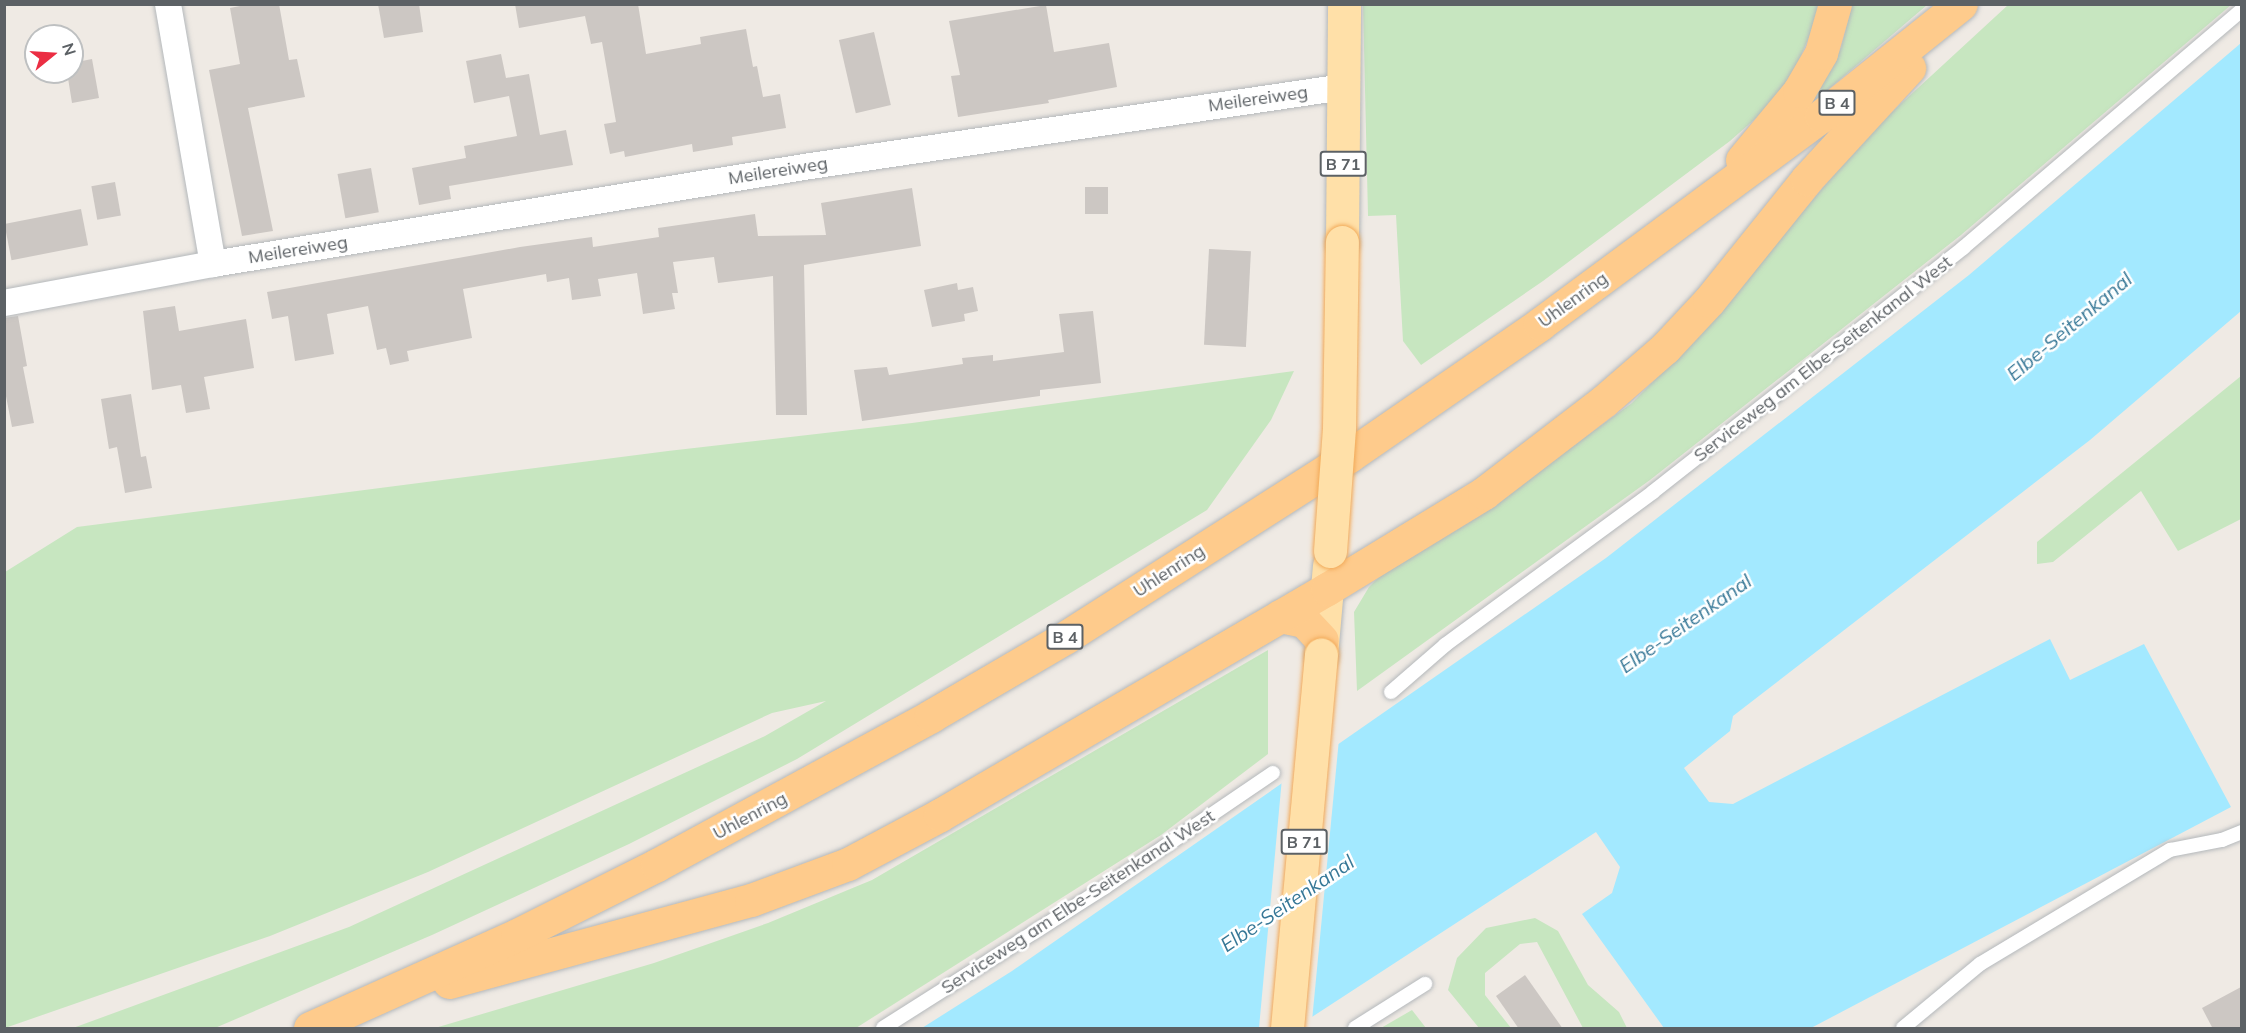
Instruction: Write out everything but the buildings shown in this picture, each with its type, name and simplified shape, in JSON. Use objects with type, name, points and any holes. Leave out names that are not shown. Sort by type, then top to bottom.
[{"type":"highway","points":[[1710,198],[1798,91],[1821,53],[1834,4]]},
{"type":"highway","name":"Uhlenring","points":[[310,1029],[517,935],[667,860],[912,727],[1066,637],[1435,398],[1550,318],[1857,89],[1961,4]]},
{"type":"highway","points":[[375,1000],[668,924],[751,900],[848,864],[940,815],[1327,589],[1484,493],[1604,401],[1665,348],[1709,301],[1807,178],[1967,4]]},
{"type":"highway","points":[[1280,616],[1304,621],[1322,647]]},
{"type":"main road","name":"B 71","points":[[1287,1029],[1322,647],[1339,428],[1344,4]]},
{"type":"street","points":[[168,4],[213,264]]},
{"type":"street","name":"Meilereiweg","points":[[4,303],[213,264],[804,167],[1344,87]]},
{"type":"lane","name":"Serviceweg am Elbe-Seitenkanal West","points":[[1391,692],[1446,645],[1653,492],[1963,248],[2241,10]]},
{"type":"lane","name":"Serviceweg am Elbe-Seitenkanal West","points":[[883,1029],[1106,887],[1273,773]]},
{"type":"lane","points":[[1903,1029],[1980,964],[2170,850],[2222,840],[2241,832]]},
{"type":"lane","points":[[1355,1029],[1425,984]]},
{"type":"green space","points":[[1363,5],[1819,5],[1812,30],[1793,74],[1764,111],[1730,141],[1543,281],[1421,365],[1403,341],[1396,215],[1368,216]]},
{"type":"green space","points":[[1852,5],[1927,5],[1809,106],[1841,48]]},
{"type":"green space","points":[[2008,5],[2231,5],[1961,235],[1650,480],[1357,691],[1354,612],[1369,587],[1394,562],[1496,502],[1632,403],[1702,332],[1867,135]]},
{"type":"green space","points":[[1294,371],[1271,420],[1207,510],[797,759],[629,844],[432,935],[215,1028],[73,1028],[349,927],[765,736],[826,701],[772,713],[428,872],[270,936],[5,1028],[5,572],[77,527],[668,451],[912,423]]},
{"type":"green space","points":[[2241,376],[2241,519],[2178,551],[2141,491],[2053,562],[2037,564],[2037,542]]},
{"type":"green space","points":[[1268,650],[1268,754],[1161,835],[856,1028],[435,1028],[654,963],[768,923],[872,880]]},
{"type":"green space","points":[[1535,918],[1558,931],[1588,985],[1619,1012],[1627,1028],[1583,1028],[1537,942],[1520,944],[1485,973],[1485,995],[1511,1028],[1479,1028],[1448,990],[1457,958],[1486,928]]},
{"type":"green space","points":[[1412,1010],[1426,1028],[1381,1028]]},
{"type":"water","name":"Elbe-Seitenkanal","points":[[2241,43],[2241,311],[2090,440],[1733,716],[1730,731],[1684,768],[1709,802],[1733,804],[2050,639],[2070,680],[2144,644],[2231,807],[1811,1028],[1664,1028],[1582,914],[1612,893],[1620,867],[1596,832],[1295,1028],[922,1028],[1012,971],[1606,558],[1969,275]]},
{"type":"pier","points":[[1339,739],[1312,1021],[1300,1028],[1259,1028],[1282,778]]}]
